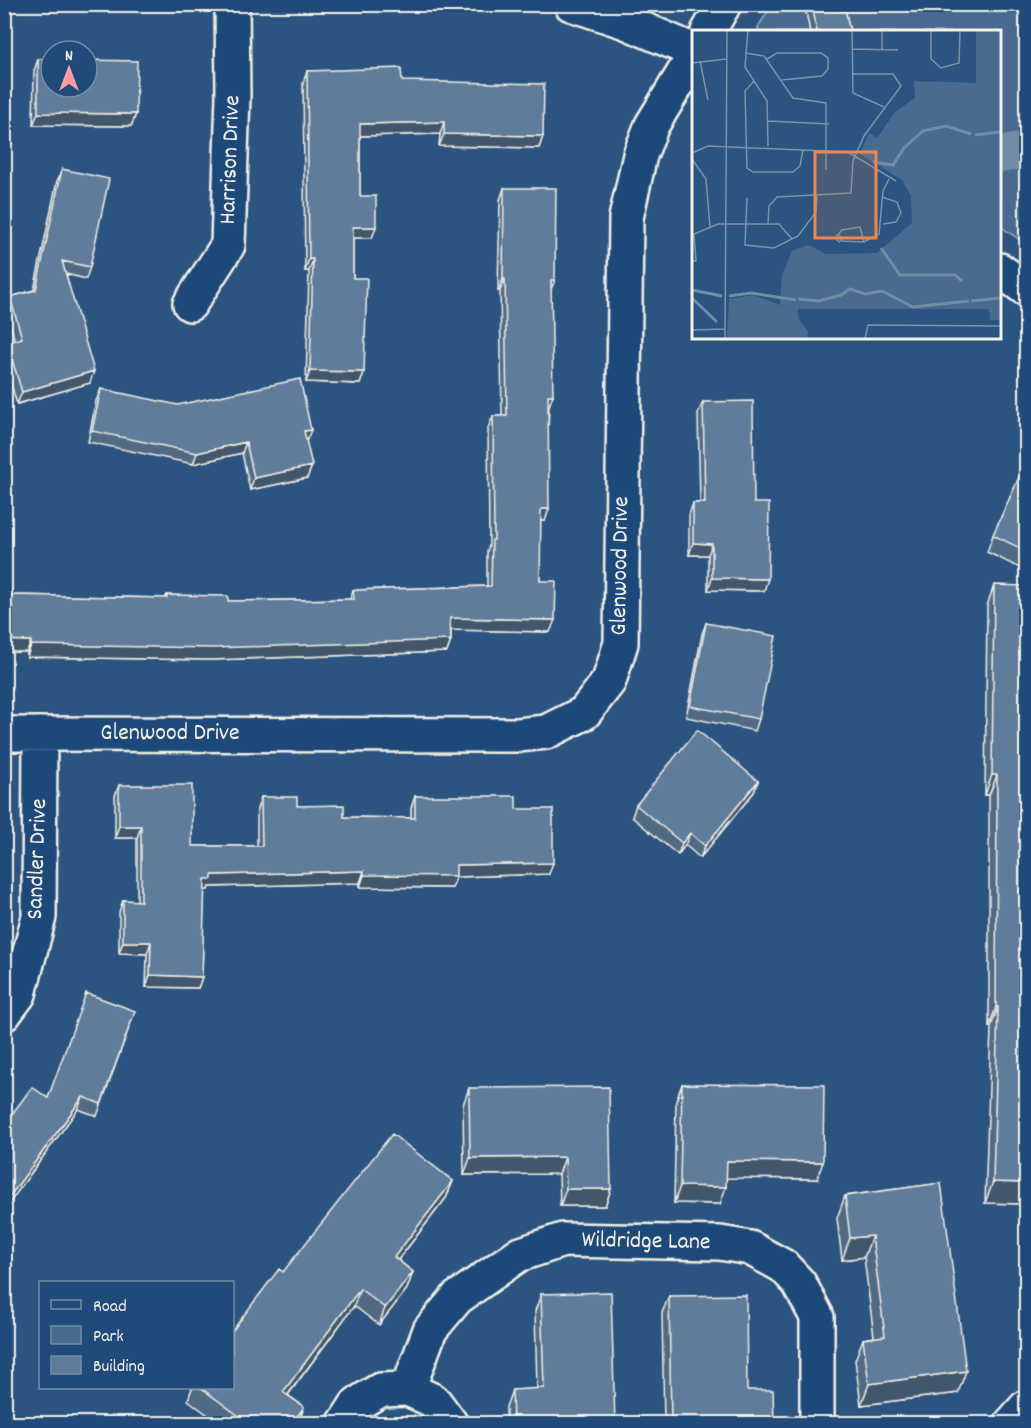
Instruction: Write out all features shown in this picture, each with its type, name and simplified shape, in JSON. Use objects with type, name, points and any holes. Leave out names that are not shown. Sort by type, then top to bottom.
[{"type":"street","name":"Harrison Drive","points":[[190,304],[228,245],[233,95],[232,4]]},
{"type":"street","points":[[571,4],[626,22],[692,51]]},
{"type":"street","points":[[709,30],[724,4]]},
{"type":"street","name":"Glenwood Drive","points":[[4,734],[518,735],[546,732],[584,713],[609,681],[621,643],[626,218],[640,155],[652,125],[692,58]]},
{"type":"street","points":[[1001,271],[1026,289]]},
{"type":"street","name":"Sandler Drive","points":[[4,1014],[19,994],[39,917],[40,734]]},
{"type":"street","name":"Wildridge Lane","points":[[408,1389],[430,1330],[457,1298],[518,1255],[563,1240],[720,1243],[750,1248],[783,1266],[799,1283],[817,1317],[817,1424]]},
{"type":"street","points":[[344,1424],[357,1404],[380,1390],[408,1389],[434,1401],[451,1424]]},
{"type":"street","points":[[1011,1424],[1026,1407]]},
{"type":"green space","points":[[772,5],[1026,5],[1026,244],[1001,227],[1001,30],[759,30],[758,27]]},
{"type":"building","points":[[812,4],[844,4],[850,30],[817,30]]},
{"type":"building","points":[[38,59],[39,99],[99,99],[99,60],[137,61],[136,114],[38,113]]},
{"type":"building","points":[[401,68],[402,81],[544,84],[543,136],[444,134],[444,122],[360,124],[360,196],[376,196],[376,227],[353,227],[353,278],[367,278],[364,372],[310,371],[313,259],[309,259],[307,71]]},
{"type":"building","points":[[62,169],[109,179],[90,267],[62,261],[94,371],[22,392],[7,343],[22,338],[10,297],[36,290]]},
{"type":"building","points":[[504,188],[556,188],[555,280],[551,280],[553,395],[548,395],[549,509],[541,509],[540,581],[556,581],[555,620],[450,618],[451,640],[214,648],[31,645],[31,641],[4,640],[4,589],[11,589],[11,595],[167,598],[167,595],[228,596],[228,601],[354,599],[353,590],[491,586],[492,540],[494,540],[493,416],[507,416],[505,279],[503,279]]},
{"type":"building","points":[[300,379],[311,430],[304,431],[312,466],[254,478],[246,442],[197,453],[92,431],[101,389],[178,405]]},
{"type":"building","points":[[753,401],[754,503],[769,503],[768,579],[712,578],[712,544],[693,543],[693,503],[705,503],[703,402]]},
{"type":"building","points":[[1026,462],[1026,551],[993,535]]},
{"type":"building","points":[[994,585],[1026,586],[1026,1183],[993,1182],[998,1007],[996,1007],[997,775],[992,775]]},
{"type":"building","points":[[706,623],[776,636],[759,719],[690,706]]},
{"type":"building","points":[[697,730],[758,781],[705,846],[690,833],[682,843],[636,805]]},
{"type":"building","points":[[119,785],[192,785],[192,846],[262,846],[261,797],[297,797],[297,806],[344,805],[344,817],[415,818],[415,796],[516,796],[516,809],[553,809],[553,863],[456,865],[456,876],[364,875],[364,871],[212,875],[212,879],[205,879],[202,977],[150,975],[151,942],[123,942],[123,900],[141,901],[141,826],[119,826]]},
{"type":"building","points":[[86,993],[135,1011],[101,1104],[83,1097],[4,1204],[4,1125],[32,1087],[48,1098]]},
{"type":"building","points":[[682,1084],[824,1085],[823,1162],[727,1161],[726,1187],[680,1186]]},
{"type":"building","points":[[609,1087],[611,1189],[566,1189],[565,1157],[470,1158],[469,1088]]},
{"type":"building","points":[[392,1134],[453,1181],[394,1257],[413,1272],[385,1308],[360,1289],[283,1392],[304,1407],[292,1424],[250,1424],[202,1389],[234,1389],[234,1328],[279,1269],[283,1272]]},
{"type":"building","points":[[941,1183],[966,1371],[869,1384],[863,1339],[885,1336],[872,1236],[850,1238],[845,1196]]},
{"type":"building","points":[[611,1292],[615,1424],[513,1424],[512,1390],[544,1388],[541,1294]]},
{"type":"building","points":[[746,1295],[747,1390],[773,1390],[774,1424],[671,1424],[669,1296]]},
{"type":"waterway","points":[[1001,155],[1026,150]]}]
